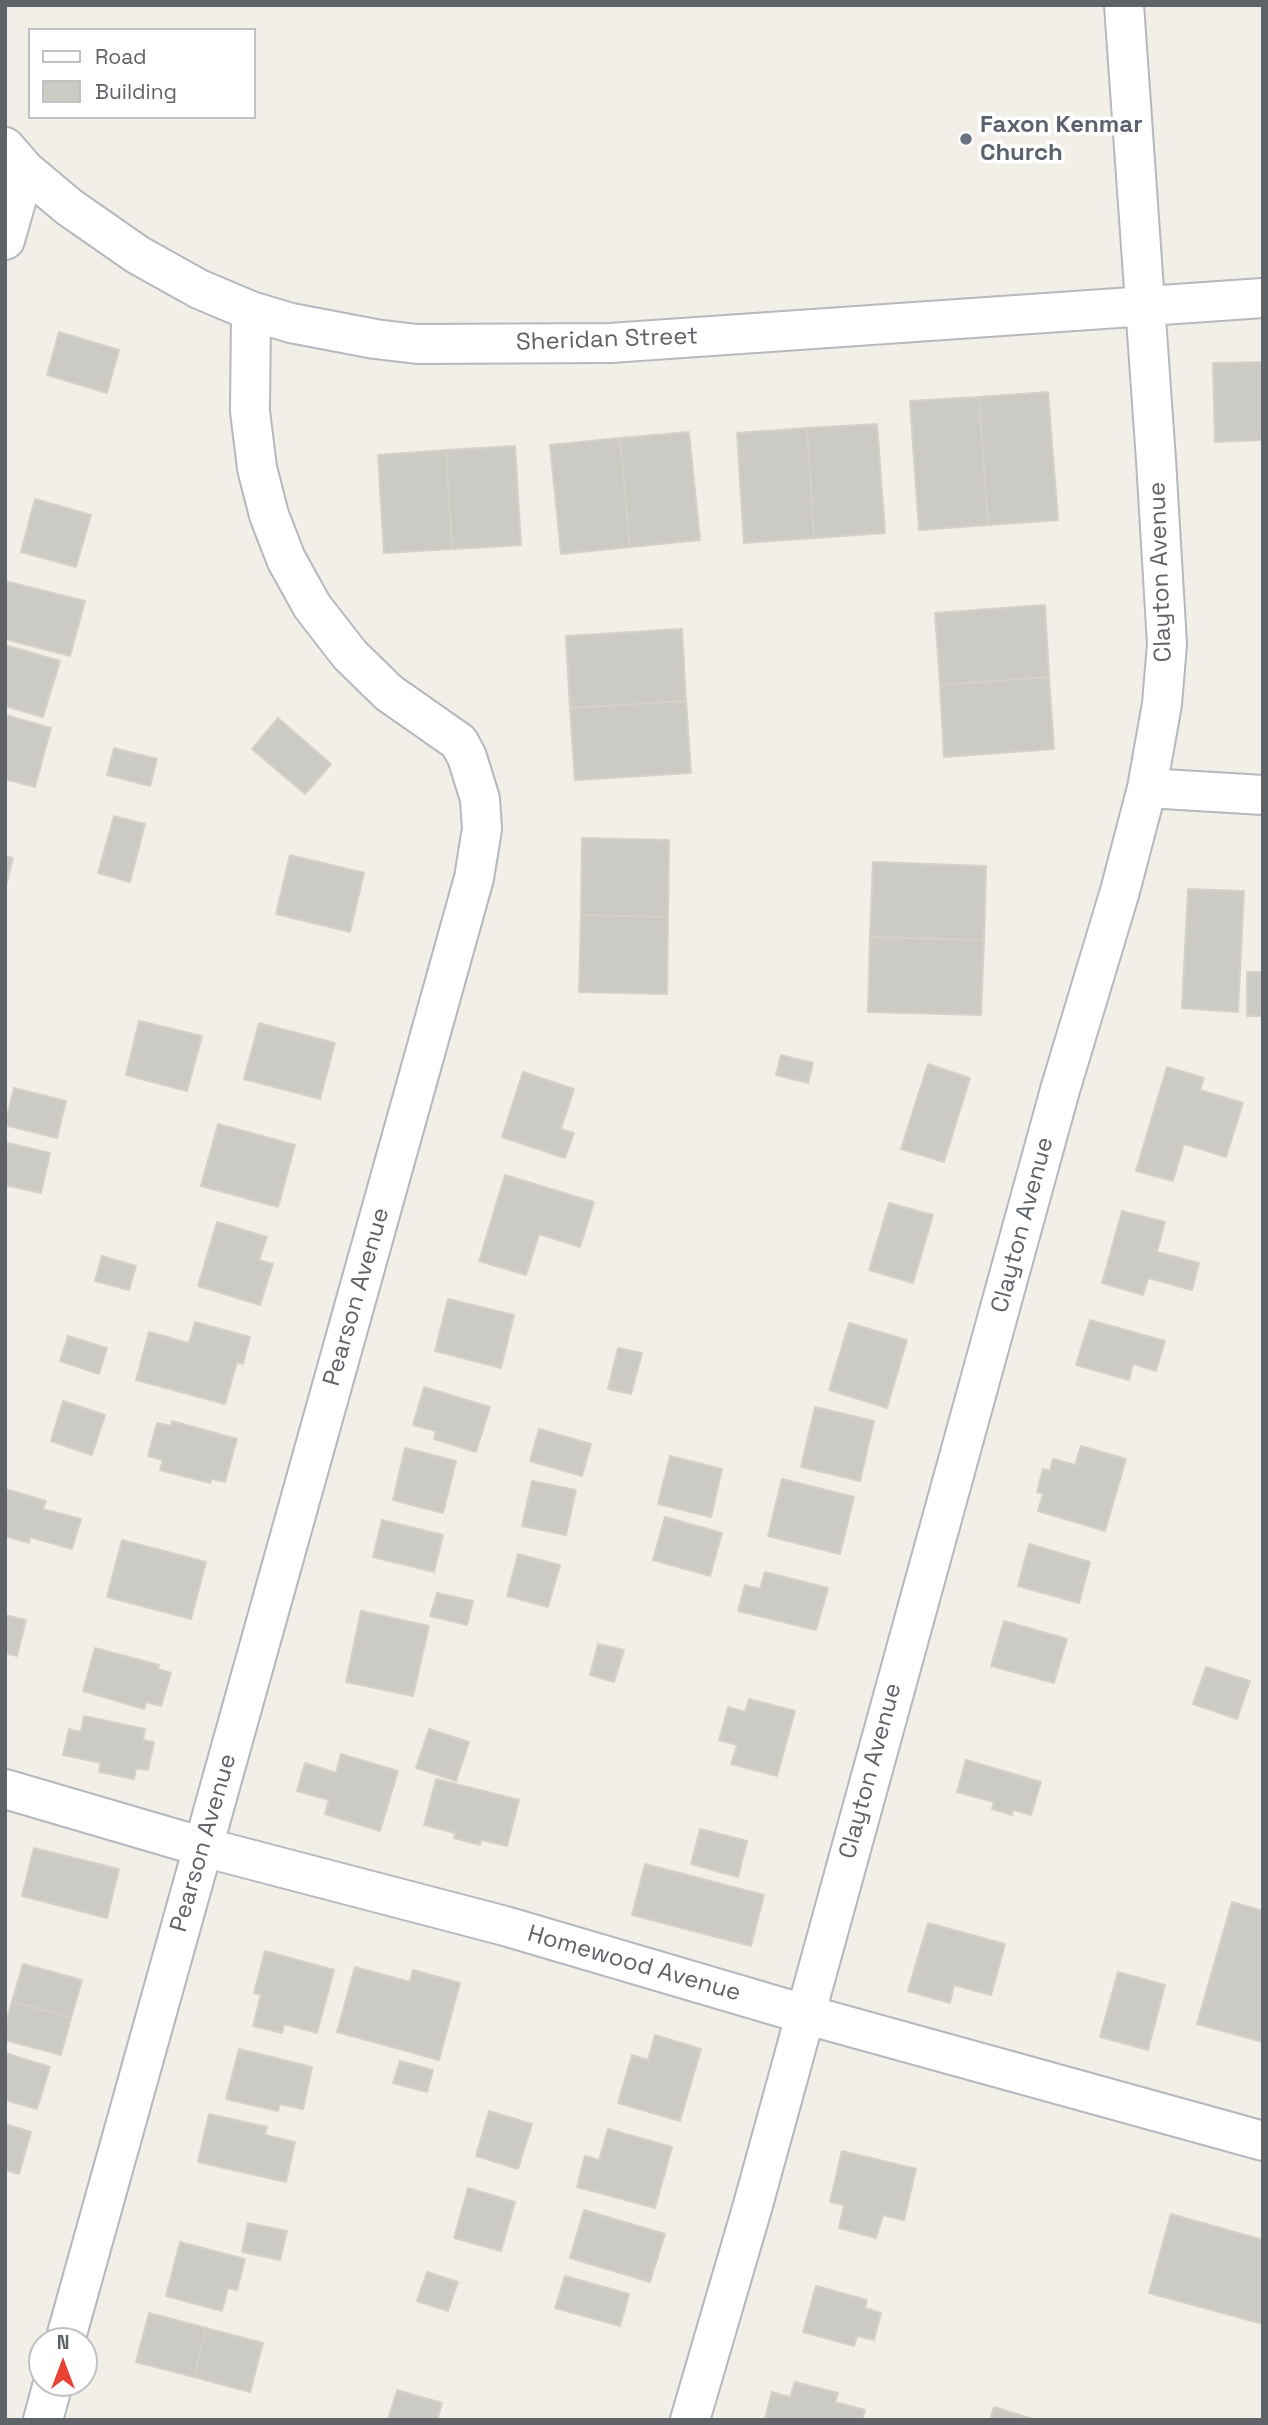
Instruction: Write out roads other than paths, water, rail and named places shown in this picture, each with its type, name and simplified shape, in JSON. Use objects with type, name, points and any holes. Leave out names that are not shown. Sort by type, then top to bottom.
[{"type":"street","name":"Clayton Avenue","points":[[690,2420],[753,2205],[1060,1090],[1120,891],[1147,788],[1162,705],[1167,644],[1124,5]]},
{"type":"street","name":"Sheridan Street","points":[[15,159],[69,207],[138,255],[199,289],[251,311],[291,323],[417,344],[596,343],[1263,298]]},
{"type":"street","points":[[5,240],[15,159]]},
{"type":"street","name":"Pearson Avenue","points":[[69,2327],[470,891],[482,829],[481,799],[459,742],[389,693],[350,656],[312,606],[286,559],[269,515],[257,468],[250,411],[251,311]]},
{"type":"street","points":[[1147,788],[1263,795]]},
{"type":"street","name":"Homewood Avenue","points":[[5,1789],[203,1847],[505,1926],[804,2014],[1263,2141]]},
{"type":"street","points":[[43,2420],[49,2397]]},
{"type":"place","name":"Faxon Kenmar Church","points":[[966,139]]}]
